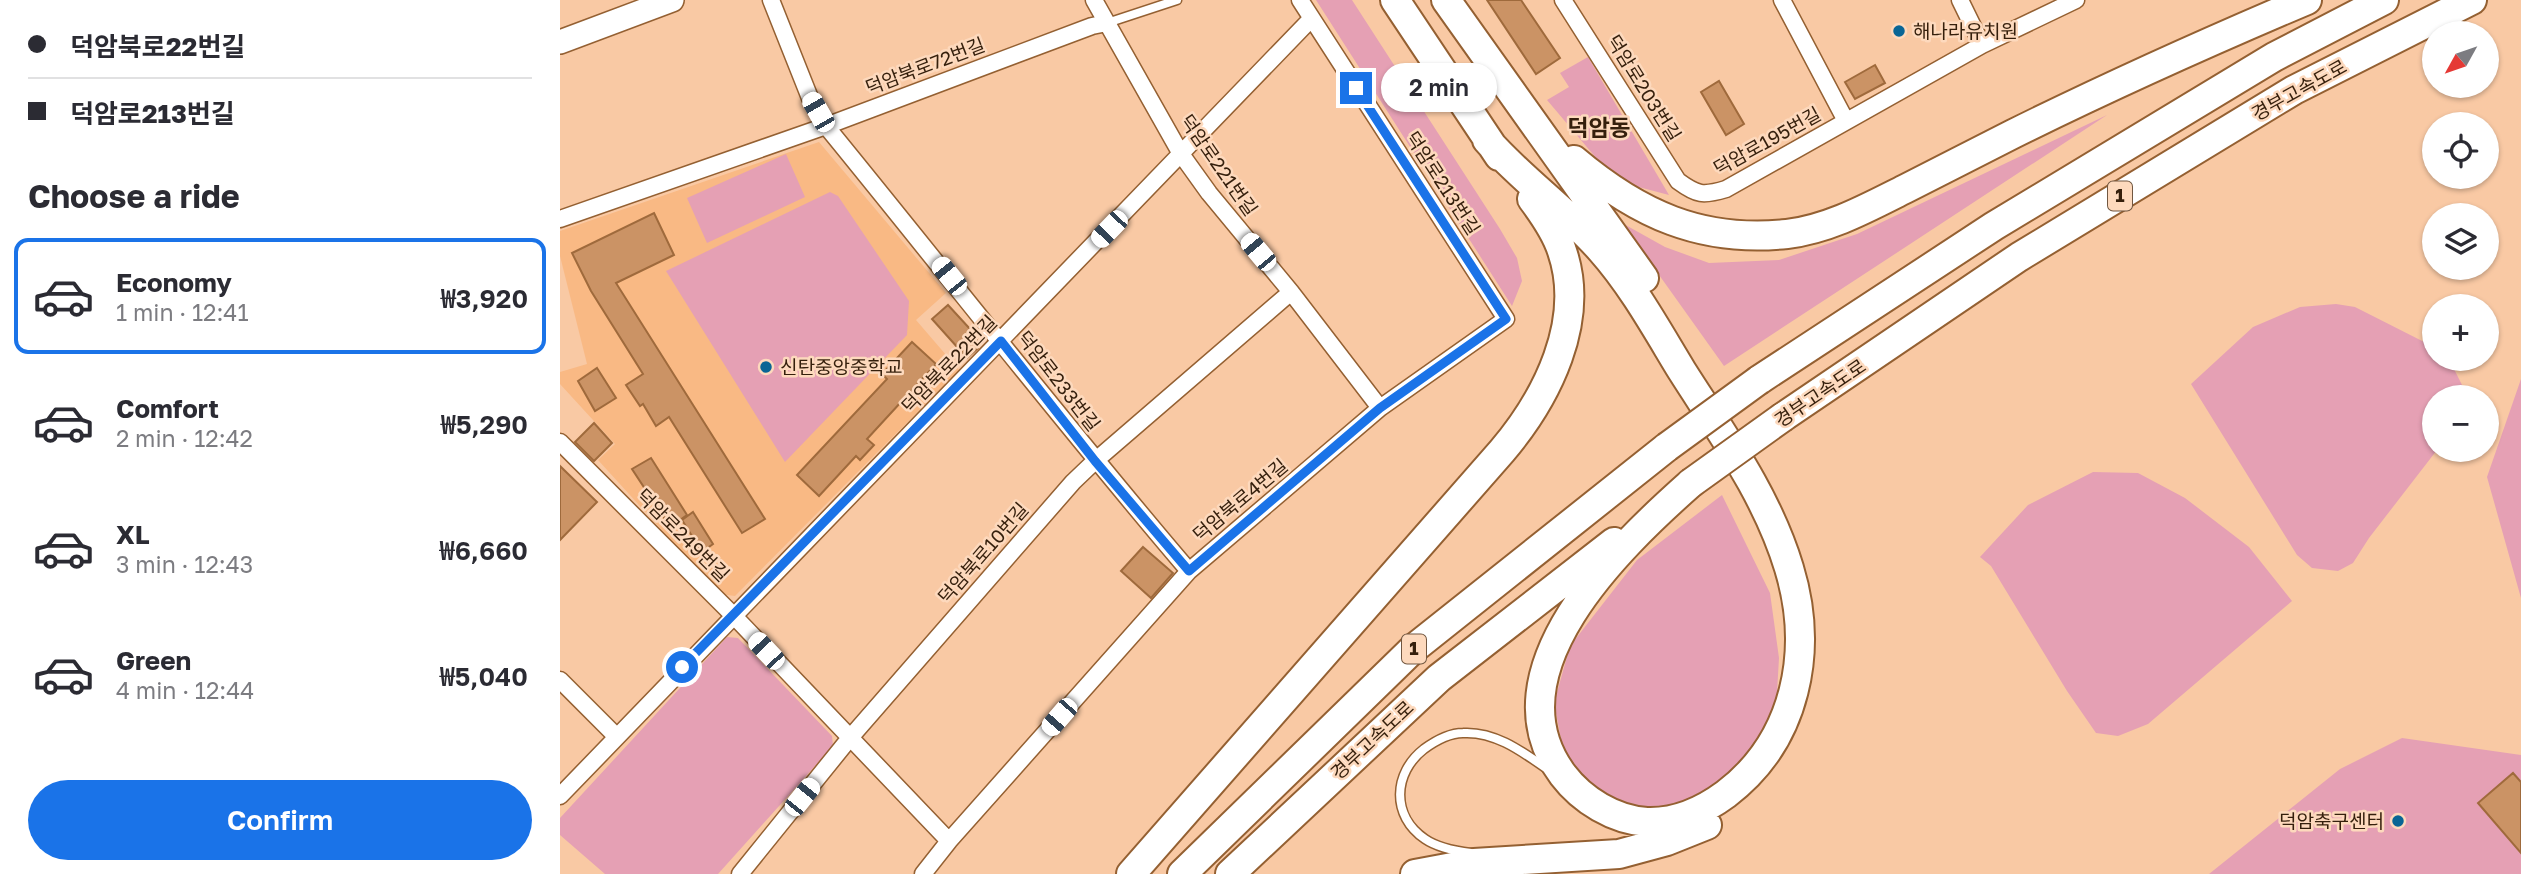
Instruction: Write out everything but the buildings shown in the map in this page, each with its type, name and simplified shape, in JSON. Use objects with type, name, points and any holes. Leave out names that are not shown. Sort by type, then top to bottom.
[{"type":"highway","points":[[1131,874],[1502,451],[1543,394],[1557,359],[1569,297],[1563,252],[1549,223],[1487,140],[1395,0]]},
{"type":"highway","points":[[1415,874],[1511,859],[1606,856],[1648,847],[1702,828],[1742,803],[1773,775],[1798,735],[1814,695],[1819,639],[1815,601],[1804,557],[1761,461],[1633,260],[1447,0]]},
{"type":"highway","points":[[1535,125],[1602,183],[1663,219],[1713,233],[1790,234],[1839,221],[1864,210],[2194,47],[2307,0]]},
{"type":"highway","name":"경부고속도로","points":[[1182,874],[1413,649],[1667,447],[1759,380],[1994,226],[2274,57],[2384,0]]},
{"type":"highway","name":"경부고속도로","points":[[1230,874],[1439,678],[1691,483],[1783,417],[2019,257],[2258,111],[2472,0]]},
{"type":"highway","points":[[1487,140],[1521,176],[1559,208],[1602,251],[1663,340],[1762,501],[1789,569],[1799,612],[1798,673],[1782,727],[1762,758],[1728,793],[1690,815],[1646,822],[1616,815],[1575,789],[1560,771],[1549,751],[1541,722],[1541,691],[1548,658],[1563,628],[1595,583],[1636,536],[1691,483]]},
{"type":"street","points":[[560,42],[672,0]]},
{"type":"street","name":"덕암로233번길","points":[[771,0],[810,98],[826,126],[1095,461],[1189,571]]},
{"type":"street","name":"덕암로221번길","points":[[1094,0],[1181,154],[1380,408]]},
{"type":"street","name":"덕암로213번길","points":[[1300,0],[1506,319]]},
{"type":"street","name":"덕암로203번길","points":[[1563,0],[1678,181],[1695,193]]},
{"type":"street","name":"덕암로195번길","points":[[1695,193],[1712,194],[1726,190],[1846,121],[1782,0]]},
{"type":"street","points":[[1961,0],[1982,45]]},
{"type":"street","points":[[1846,121],[1982,45],[2076,0]]},
{"type":"street","name":"덕암북로22번길","points":[[560,796],[1311,19]]},
{"type":"street","name":"덕암북로72번길","points":[[560,219],[826,126],[1092,26],[1107,23]]},
{"type":"street","name":"덕암북로10번길","points":[[740,874],[849,739],[1095,461],[1291,292]]},
{"type":"street","name":"덕암북로4번길","points":[[923,874],[948,842],[1189,571],[1380,408],[1506,319]]},
{"type":"street","name":"덕암로249번길","points":[[560,442],[733,615],[948,842]]},
{"type":"street","points":[[560,680],[616,736]]},
{"type":"lane","points":[[1107,23],[1177,0]]},
{"type":"lane","points":[[1511,859],[1444,848],[1425,839],[1416,831],[1405,817],[1399,798],[1401,779],[1411,761],[1426,747],[1446,737],[1464,733],[1475,734],[1516,748],[1575,789]]},
{"type":"shaded area","points":[[1316,0],[1352,0],[1500,229],[1517,258],[1522,281],[1512,306]]},
{"type":"shaded area","points":[[1588,57],[1669,195],[1631,185],[1597,159],[1547,100],[1569,87],[1560,73]]},
{"type":"shaded area","points":[[2107,115],[1724,366],[1622,223],[1665,247],[1709,263],[1779,260],[1857,234]]},
{"type":"shaded area","name":"신탄중앙중학교","points":[[819,142],[946,293],[916,320],[959,370],[735,596],[720,594],[598,460],[615,444],[560,384],[560,372],[587,364],[560,256],[560,231]]},
{"type":"shaded area","points":[[786,154],[805,197],[707,243],[687,198]]},
{"type":"shaded area","points":[[830,192],[838,196],[909,301],[907,335],[785,462],[666,271]]},
{"type":"shaded area","points":[[2336,304],[2355,307],[2422,341],[2422,371],[2455,371],[2462,385],[2422,385],[2422,462],[2428,462],[2353,563],[2338,571],[2312,568],[2297,555],[2191,384],[2253,327],[2300,307]]},
{"type":"shaded area","points":[[2521,379],[2521,598],[2487,477],[2492,462],[2499,462],[2499,442]]},
{"type":"shaded area","points":[[2093,472],[2138,473],[2185,498],[2249,547],[2292,601],[2148,724],[2118,736],[2096,733],[2067,691],[1991,566],[1980,557],[2028,505]]},
{"type":"shaded area","points":[[1722,495],[1770,593],[1779,658],[1776,710],[1743,764],[1692,803],[1644,811],[1595,789],[1565,760],[1554,703],[1570,646],[1637,560]]},
{"type":"shaded area","points":[[727,637],[738,638],[832,736],[833,746],[718,874],[605,874],[560,835],[560,818]]},
{"type":"shaded area","name":"덕암축구센터","points":[[2402,738],[2521,755],[2521,874],[2209,874],[2340,769]]},
{"type":"place","name":"해나라유치원","points":[[1899,31]]},
{"type":"place","name":"신탄중앙중학교","points":[[766,367]]},
{"type":"place","name":"덕암축구센터","points":[[2398,821]]},
{"type":"district","name":"덕암동","points":[[1599,128]]},
{"type":"route","points":[[682,667],[1001,341],[1095,461],[1189,571],[1380,408],[1506,319],[1356,88]]}]
